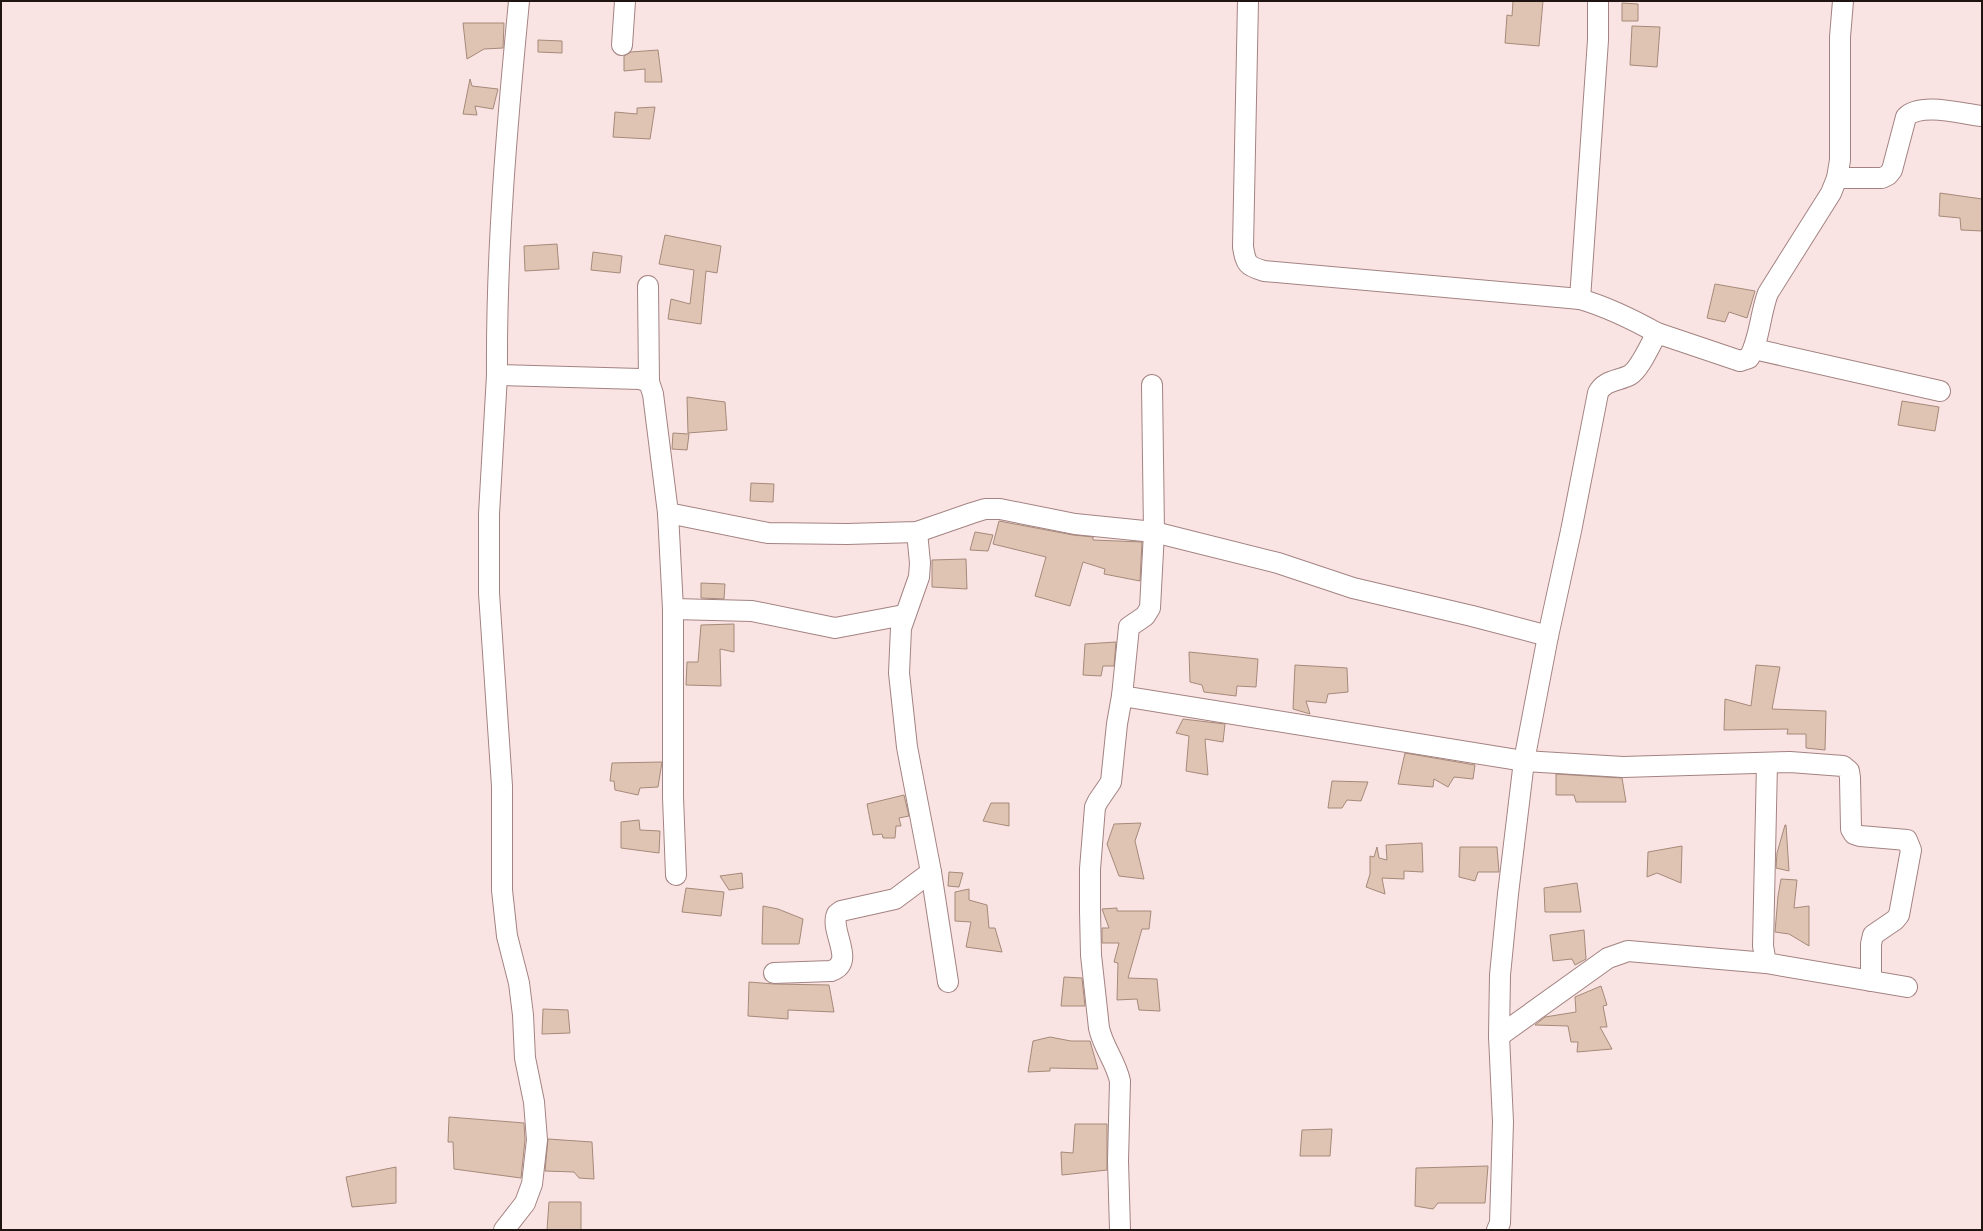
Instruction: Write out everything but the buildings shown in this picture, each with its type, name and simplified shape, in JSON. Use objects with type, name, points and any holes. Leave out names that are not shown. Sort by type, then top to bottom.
[{"type":"street","points":[[504,1230],[525,1203],[532,1184],[538,1140],[534,1102],[525,1058],[523,1015],[519,983],[507,936],[502,890],[502,786],[489,592],[489,514],[497,375],[499,238],[519,1]]},
{"type":"street","points":[[622,45],[625,1]]},
{"type":"street","points":[[1248,1],[1243,247],[1245,261],[1252,268],[1264,271],[1580,299],[1598,304],[1657,333],[1740,361],[1749,358],[1754,349],[1762,309],[1768,293],[1831,193],[1837,178],[1840,160],[1840,37],[1843,1]]},
{"type":"street","points":[[1580,299],[1598,40],[1598,1]]},
{"type":"street","points":[[1837,178],[1882,178],[1888,175],[1892,170],[1906,117],[1912,112],[1934,110],[1982,116]]},
{"type":"street","points":[[648,286],[649,382],[653,394],[668,513],[672,609],[673,798],[676,875]]},
{"type":"street","points":[[1497,1230],[1500,1223],[1503,1122],[1500,1036],[1501,960],[1524,761],[1598,393],[1605,384],[1631,375],[1657,333]]},
{"type":"street","points":[[1754,349],[1940,391]]},
{"type":"street","points":[[497,375],[640,379],[649,382]]},
{"type":"street","points":[[1120,1230],[1118,1160],[1120,1082],[1118,1073],[1101,1039],[1099,1028],[1091,955],[1090,869],[1095,807],[1098,800],[1111,782],[1129,627],[1145,616],[1150,608],[1154,532],[1152,385]]},
{"type":"street","points":[[668,513],[772,533],[847,534],[917,532],[972,512],[1000,510],[1076,524],[1154,532],[1278,563],[1360,590],[1472,616],[1548,636]]},
{"type":"street","points":[[917,532],[920,563],[919,578],[904,615],[900,640],[900,673],[907,747],[931,872],[948,982]]},
{"type":"street","points":[[672,609],[752,611],[835,628],[904,615]]},
{"type":"street","points":[[1122,696],[1524,761],[1622,767],[1767,763],[1798,763],[1843,766],[1849,771],[1851,829],[1854,834],[1860,836],[1900,838],[1907,840],[1910,844],[1911,850],[1899,915],[1895,920],[1873,935],[1871,944],[1871,981]]},
{"type":"street","points":[[1766,963],[1764,946],[1767,763]]},
{"type":"street","points":[[774,973],[831,971],[837,969],[843,958],[835,923],[837,914],[841,911],[895,899],[931,872]]},
{"type":"street","points":[[1500,1036],[1608,958],[1620,952],[1628,951],[1766,963],[1907,987]]}]
